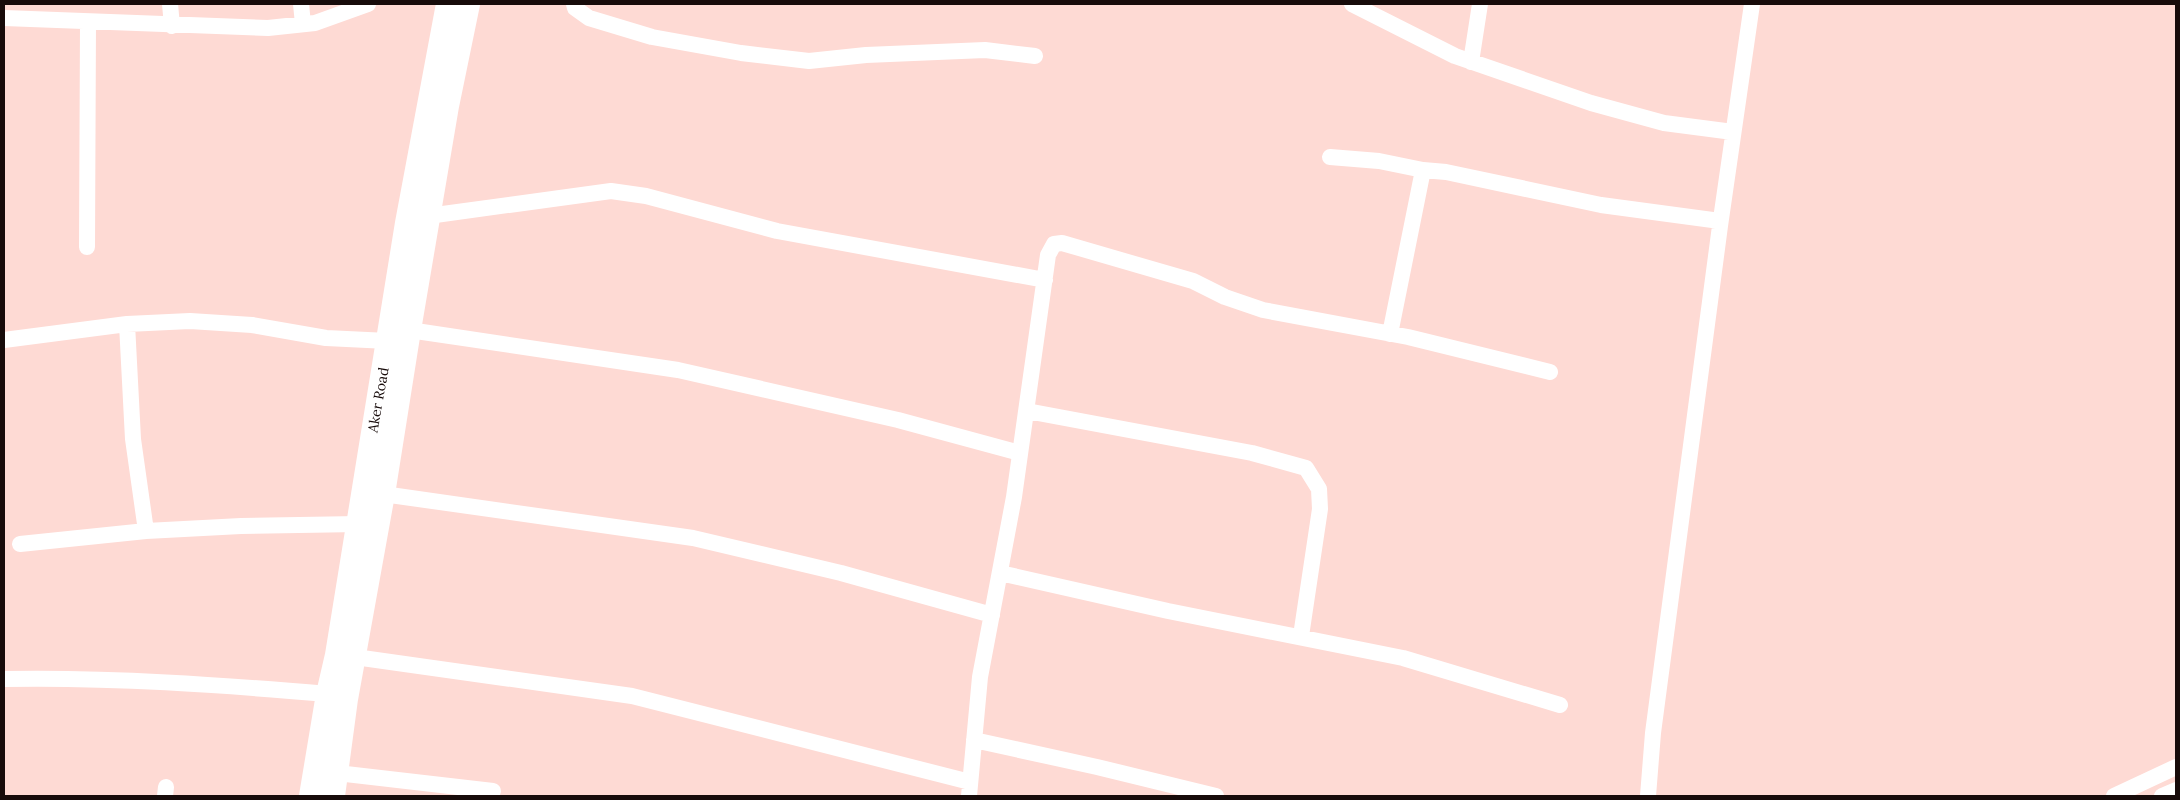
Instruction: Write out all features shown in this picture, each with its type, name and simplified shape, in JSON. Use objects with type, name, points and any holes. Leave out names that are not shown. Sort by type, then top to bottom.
[{"type":"street","points":[[170,4],[172,26]]},
{"type":"street","points":[[301,4],[304,24]]},
{"type":"street","points":[[4,18],[172,26],[268,28],[315,23],[368,4]]},
{"type":"street","name":"Aker Road","points":[[311,796],[328,694],[337,656],[358,524],[383,427],[398,335],[410,204],[448,4]]},
{"type":"street","name":"Aker Road","points":[[398,335],[428,216],[447,106],[468,4]]},
{"type":"street","points":[[574,4],[575,8],[589,18],[652,37],[741,53],[809,61],[866,55],[985,50],[1035,56]]},
{"type":"street","points":[[1352,4],[1455,56],[1591,103],[1664,123],[1733,132]]},
{"type":"street","points":[[1471,62],[1480,4]]},
{"type":"street","points":[[1648,796],[1653,733],[1720,221],[1752,4]]},
{"type":"street","points":[[88,22],[88,247]]},
{"type":"street","points":[[1330,157],[1379,161],[1424,170],[1446,172],[1601,205],[1720,221]]},
{"type":"street","points":[[1390,334],[1424,170]]},
{"type":"street","points":[[428,216],[611,191],[646,196],[777,231],[1045,280]]},
{"type":"street","points":[[355,657],[632,696],[969,789],[980,677],[1020,453],[1048,255],[1054,244],[1062,243],[1193,281],[1224,297],[1264,310],[1390,334],[1550,372]]},
{"type":"street","points":[[4,340],[127,324],[190,320],[252,325],[326,338],[398,335],[678,370],[898,420],[1020,453]]},
{"type":"street","points":[[127,324],[133,440],[146,531]]},
{"type":"street","points":[[1026,412],[1252,453],[1306,468],[1320,489],[1320,509],[1302,636]]},
{"type":"street","name":"Aker Road","points":[[335,785],[346,699],[355,657],[382,494],[383,427]]},
{"type":"street","points":[[382,494],[693,538],[841,573],[992,616]]},
{"type":"street","points":[[20,544],[146,531],[241,526],[358,524]]},
{"type":"street","points":[[1000,573],[1168,610],[1403,658],[1560,705]]},
{"type":"street","points":[[4,679],[64,678],[172,682],[328,694]]},
{"type":"street","points":[[974,740],[1216,796]]},
{"type":"street","points":[[2114,796],[2176,767]]},
{"type":"street","points":[[335,785],[493,791]]},
{"type":"street","points":[[2162,796],[2176,790]]}]
